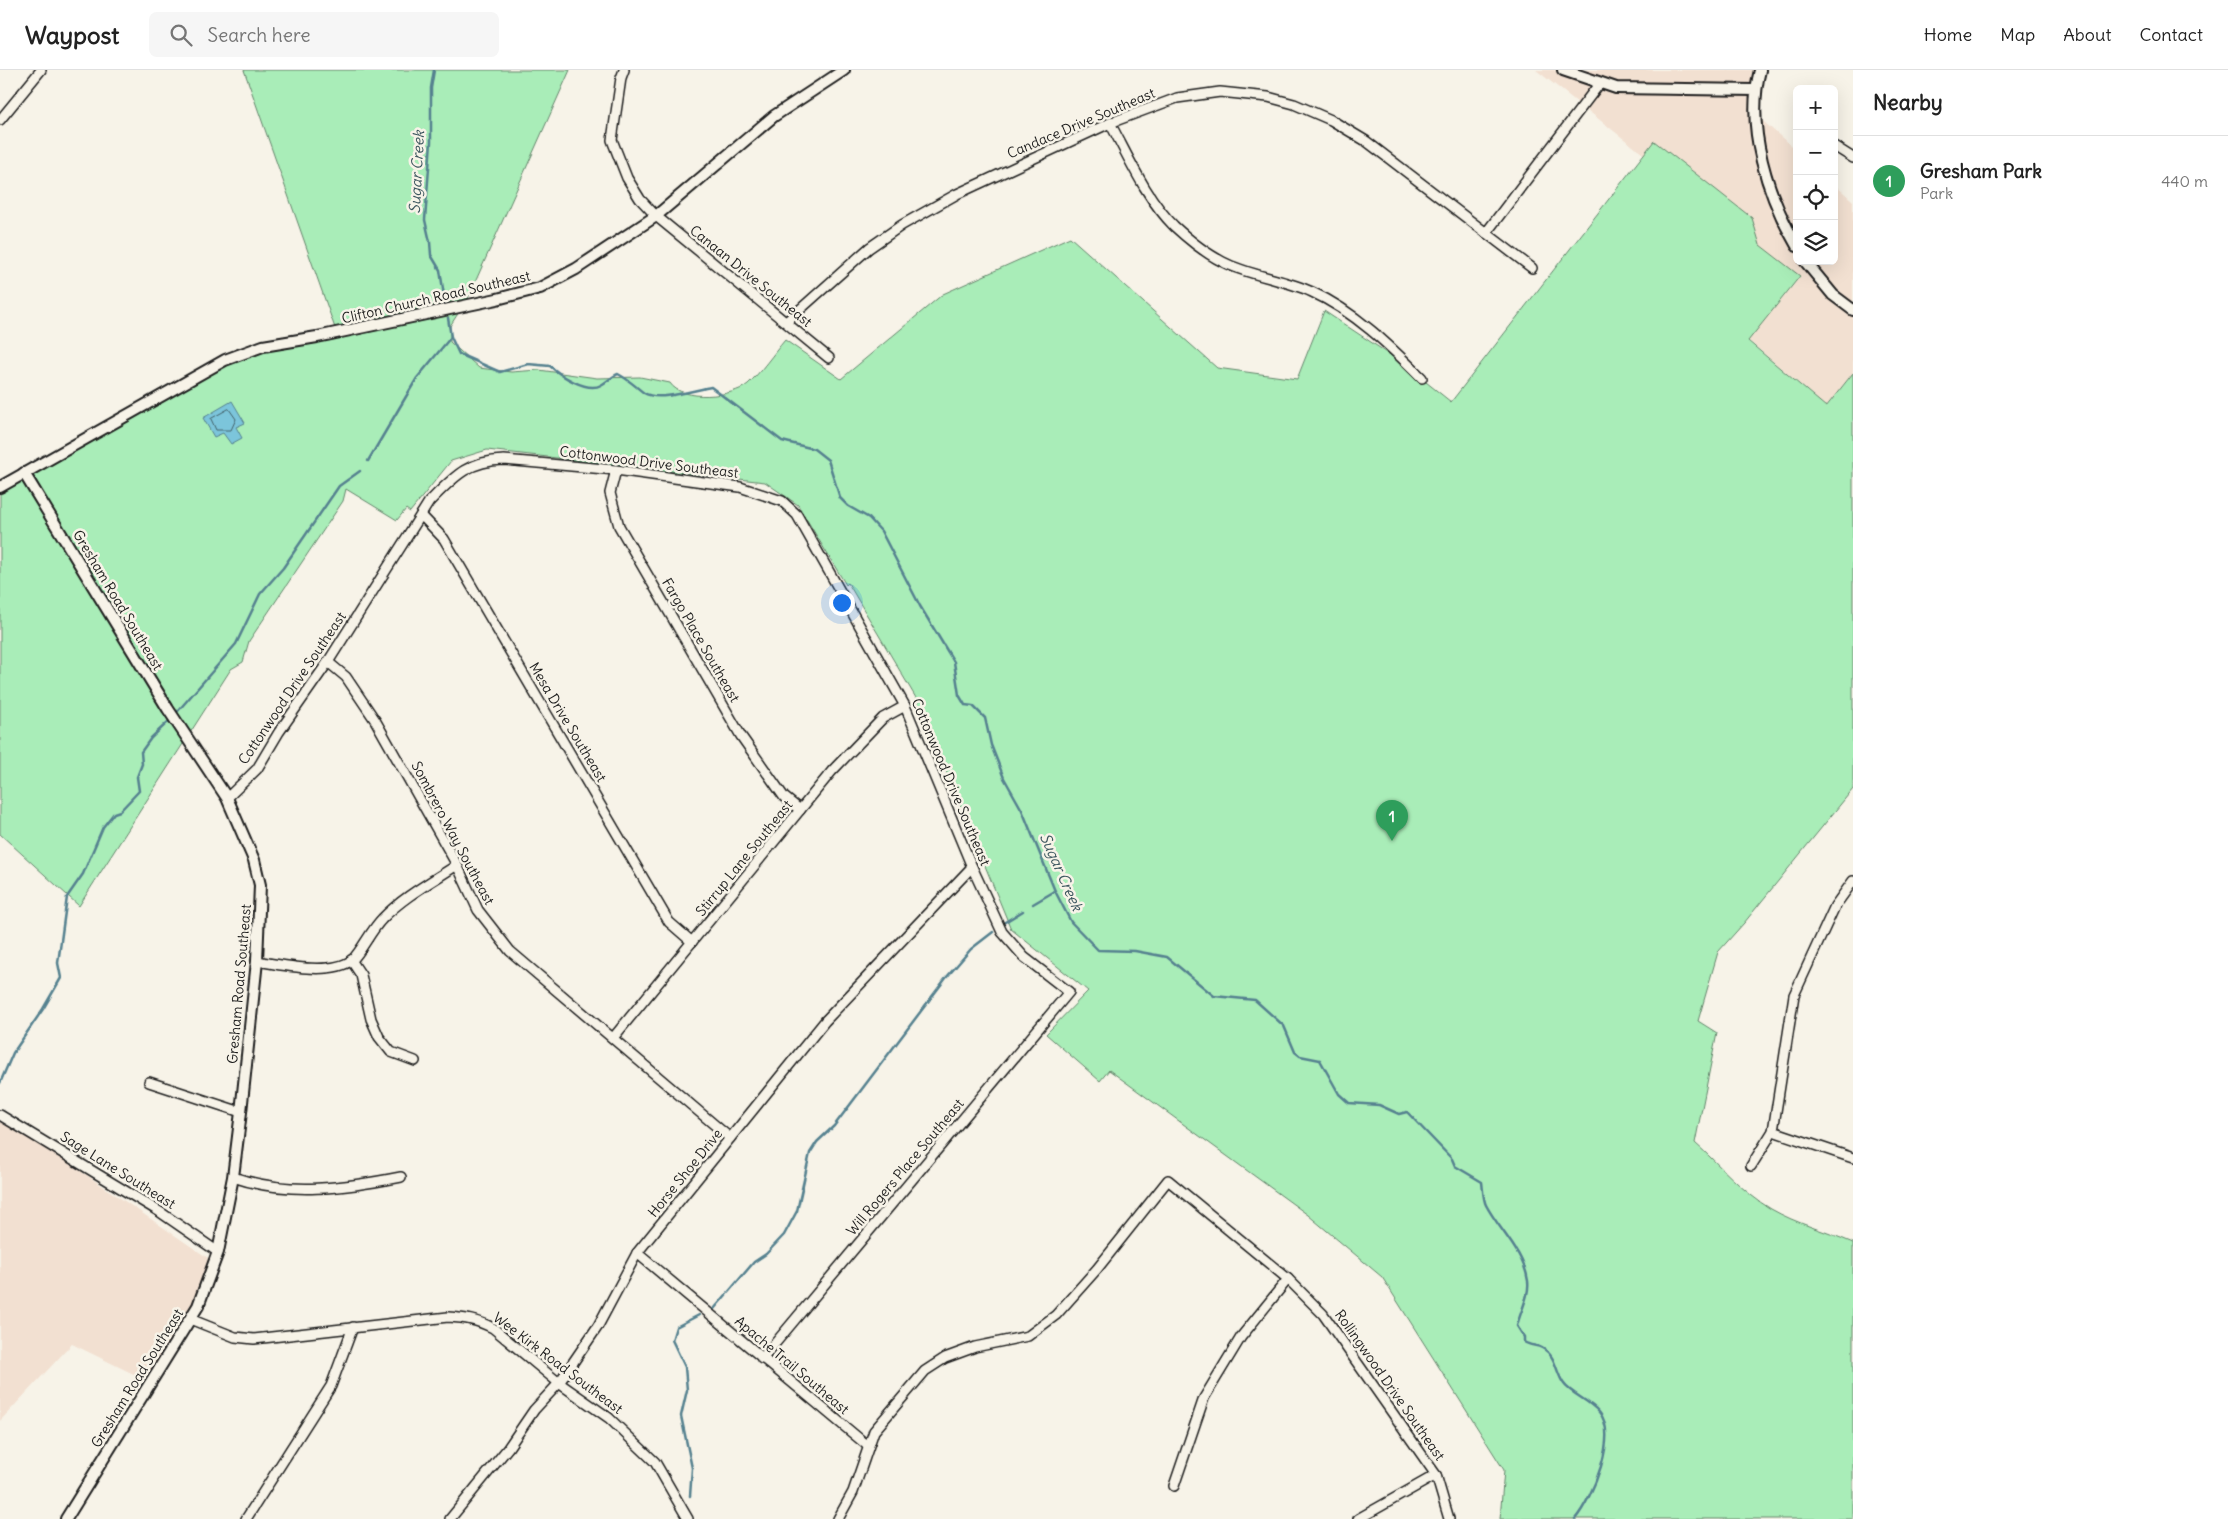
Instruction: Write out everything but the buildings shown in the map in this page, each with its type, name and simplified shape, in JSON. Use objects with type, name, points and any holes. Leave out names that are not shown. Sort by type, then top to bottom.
[{"type":"street","points":[[0,120],[41,70]]},
{"type":"street","name":"Canaan Drive Southeast","points":[[624,70],[621,78],[612,140],[626,178],[640,199],[656,216],[829,358]]},
{"type":"street","name":"Clifton Church Road Southeast","points":[[0,487],[225,360],[263,346],[317,337],[497,299],[540,288],[576,269],[656,216],[774,116],[844,70]]},
{"type":"street","points":[[1564,70],[1616,88],[1755,90]]},
{"type":"street","points":[[1760,70],[1755,90],[1756,119],[1766,176],[1783,223],[1793,239]]},
{"type":"street","points":[[1486,233],[1600,83]]},
{"type":"street","name":"Candace Drive Southeast","points":[[786,322],[869,248],[902,225],[957,194],[1110,123],[1177,98],[1220,92],[1268,97],[1294,104],[1331,120],[1361,137],[1532,268]]},
{"type":"street","points":[[1110,123],[1152,199],[1174,225],[1198,246],[1223,262],[1311,291],[1327,299],[1385,341],[1422,378]]},
{"type":"street","points":[[1838,149],[1853,158]]},
{"type":"street","points":[[1809,265],[1833,295],[1853,310]]},
{"type":"street","name":"Cottonwood Drive Southeast","points":[[227,798],[257,769],[328,662],[421,515],[451,480],[474,464],[489,460],[616,470],[740,487],[782,501],[797,515],[905,706],[972,868],[1002,932],[1024,957],[1069,992]]},
{"type":"street","name":"Fargo Place Southeast","points":[[616,470],[610,493],[619,526],[741,736],[784,797],[800,810]]},
{"type":"street","name":"Gresham Road Southeast","points":[[24,473],[168,709],[227,798],[254,860],[260,885],[257,961],[234,1177],[218,1252],[198,1306],[66,1519]]},
{"type":"street","name":"Mesa Drive Southeast","points":[[421,515],[444,539],[669,922],[692,942]]},
{"type":"street","name":"Sombrero Way Southeast","points":[[328,662],[346,677],[375,720],[457,866],[478,910],[510,951],[730,1138]]},
{"type":"street","name":"Stirrup Lane Southeast","points":[[613,1038],[832,771],[883,718],[905,706]]},
{"type":"street","points":[[257,961],[313,969],[331,967],[351,960],[370,932],[399,903],[457,866]]},
{"type":"street","name":"Horse Shoe Drive","points":[[450,1519],[508,1448],[534,1410],[559,1383],[598,1326],[637,1253],[825,1021],[972,868]]},
{"type":"street","points":[[1750,1166],[1773,1131],[1794,995],[1831,914],[1853,881]]},
{"type":"street","points":[[351,960],[361,976],[371,1019],[379,1037],[392,1052],[415,1061]]},
{"type":"street","name":"Will Rogers Place Southeast","points":[[762,1359],[1069,992]]},
{"type":"street","points":[[149,1082],[241,1112]]},
{"type":"street","name":"Sage Lane Southeast","points":[[0,1115],[152,1207],[218,1252]]},
{"type":"street","points":[[1773,1131],[1853,1158]]},
{"type":"street","points":[[234,1177],[258,1186],[296,1189],[360,1185],[401,1177]]},
{"type":"street","name":"Rollingwood Drive Southeast","points":[[868,1446],[874,1432],[925,1371],[945,1358],[976,1347],[1028,1336],[1056,1315],[1097,1270],[1168,1180],[1288,1279],[1324,1314],[1436,1475],[1446,1503],[1449,1519]]},
{"type":"street","name":"Apache Trail Southeast","points":[[637,1253],[868,1446]]},
{"type":"street","points":[[1174,1486],[1204,1398],[1241,1337],[1288,1279]]},
{"type":"street","name":"Wee Kirk Road Southeast","points":[[190,1319],[234,1337],[254,1339],[353,1327],[448,1318],[470,1318],[493,1328],[559,1383],[609,1418],[655,1462],[688,1519]]},
{"type":"street","points":[[246,1519],[330,1386],[353,1327]]},
{"type":"street","points":[[838,1519],[854,1492],[868,1446]]},
{"type":"street","points":[[1358,1519],[1436,1475]]},
{"type":"shaded area","points":[[1536,70],[1758,70],[1748,108],[1793,147],[1793,265],[1838,265],[1838,188],[1853,201],[1853,373],[1826,407],[1748,340],[1800,277]]},
{"type":"shaded area","points":[[0,1116],[208,1258],[194,1306],[152,1383],[72,1344],[0,1421]]},
{"type":"green space","points":[[244,70],[570,70],[468,298],[450,326],[450,342],[479,368],[511,372],[539,370],[597,378],[640,377],[670,383],[676,389],[696,395],[708,396],[731,392],[748,384],[785,340],[841,379],[943,294],[1070,237],[1217,368],[1297,379],[1324,311],[1401,362],[1451,402],[1654,141],[1752,218],[1760,245],[1800,276],[1748,341],[1826,407],[1853,373],[1853,789],[1744,923],[1718,952],[1698,1021],[1717,1033],[1695,1143],[1741,1186],[1771,1209],[1791,1219],[1853,1243],[1853,1519],[1500,1519],[1504,1470],[1382,1277],[1308,1215],[1109,1070],[1100,1081],[1046,1034],[1088,991],[1011,929],[916,698],[848,583],[846,585],[798,505],[765,482],[487,450],[451,461],[410,512],[406,509],[397,520],[346,489],[343,501],[249,641],[243,662],[231,669],[79,906],[0,834],[0,484],[241,351],[336,331]]},
{"type":"water","points":[[232,401],[245,423],[236,427],[242,438],[231,444],[223,433],[214,437],[203,418]]},
{"type":"waterway","name":"Sugar Creek","points":[[434,70],[431,88],[431,142],[425,220],[431,255],[440,270],[445,302]]},
{"type":"waterway","name":"Sugar Creek","points":[[448,318],[451,337],[459,354],[500,372],[528,364],[550,366],[574,382],[589,387],[603,384],[618,374],[644,393],[658,396],[667,396],[711,387],[782,441],[814,449],[828,460],[840,498],[848,506],[869,518],[881,531],[920,606],[954,662],[959,695],[965,705],[973,706],[985,718],[991,745],[1004,778],[1022,810],[1055,891],[1071,922],[1098,950],[1135,951],[1167,957],[1214,996],[1255,1000],[1284,1026],[1295,1052],[1300,1056],[1320,1060],[1339,1094],[1349,1103],[1379,1105],[1399,1114],[1407,1112],[1452,1159],[1455,1166],[1482,1182],[1486,1205],[1522,1260],[1526,1270],[1528,1292],[1517,1326],[1524,1337],[1524,1342],[1547,1351],[1564,1384],[1591,1404],[1599,1412],[1604,1422],[1606,1436],[1601,1467],[1589,1497],[1575,1519]]},
{"type":"waterway","points":[[368,461],[417,378],[451,337]]},
{"type":"waterway","points":[[178,711],[236,644],[260,594],[283,568],[339,486],[360,471]]},
{"type":"waterway","points":[[0,1083],[13,1053],[43,1009],[61,978],[58,963],[67,897],[83,874],[103,827],[114,813],[120,811],[139,791],[137,777],[142,764],[141,752],[151,738],[168,722]]},
{"type":"waterway","points":[[1033,904],[1055,891]]},
{"type":"waterway","points":[[1005,922],[1023,911]]},
{"type":"waterway","points":[[714,1309],[754,1262],[766,1254],[784,1235],[797,1211],[810,1153],[817,1142],[834,1126],[946,978],[971,949],[993,932]]},
{"type":"waterway","points":[[690,1496],[692,1468],[681,1416],[687,1390],[685,1367],[672,1340],[676,1327],[699,1315]]},
{"type":"place","name":"Gresham Park","points":[[1392,841]]}]
